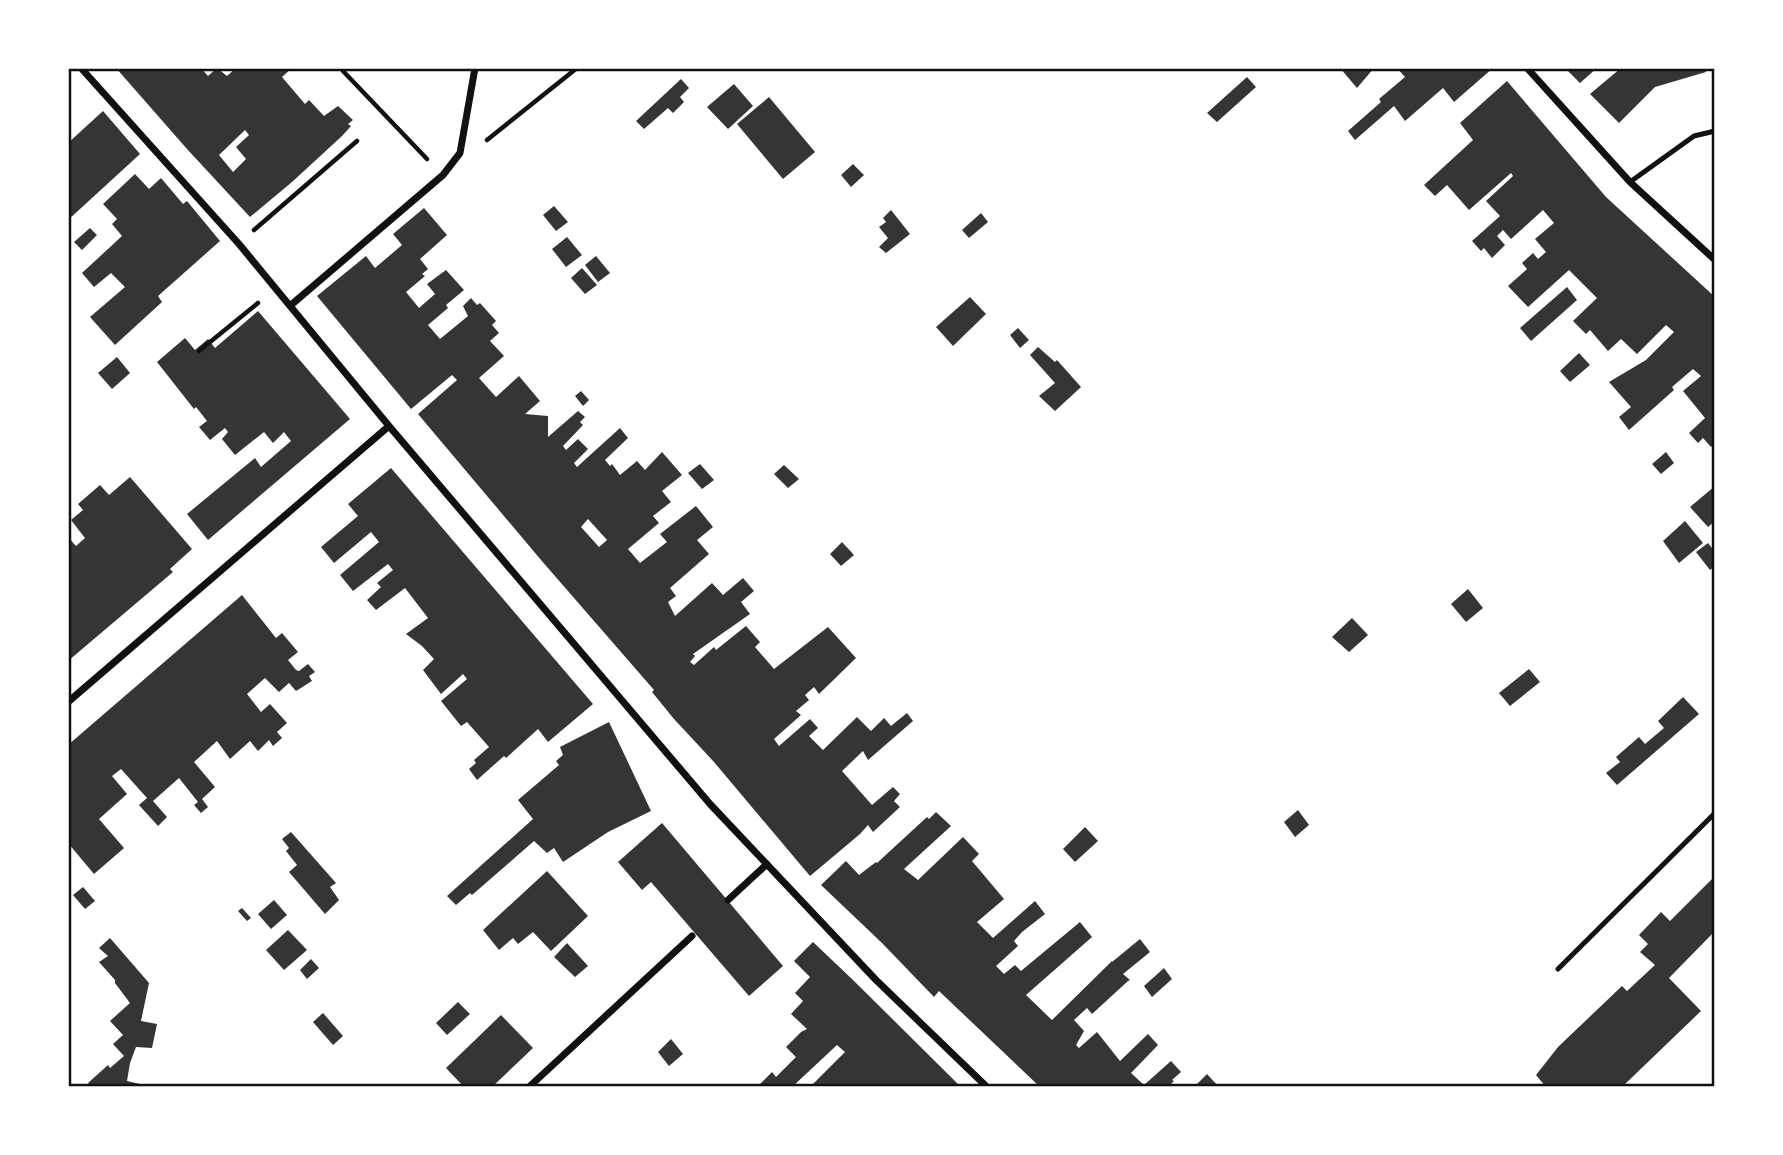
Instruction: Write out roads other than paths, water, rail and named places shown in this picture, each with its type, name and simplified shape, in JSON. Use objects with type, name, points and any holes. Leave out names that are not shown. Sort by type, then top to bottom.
[{"type":"street","points":[[81,68],[239,244],[389,426],[710,804],[876,980],[987,1087]]},
{"type":"street","points":[[291,305],[443,175],[460,152],[475,68]]},
{"type":"street","points":[[1527,68],[1630,182],[1715,260]]},
{"type":"street","points":[[68,702],[389,426]]},
{"type":"street","points":[[728,900],[767,864]]},
{"type":"street","points":[[529,1087],[692,936]]},
{"type":"lane","points":[[1630,182],[1694,136],[1715,131]]},
{"type":"lane","points":[[1558,969],[1715,813]]}]
